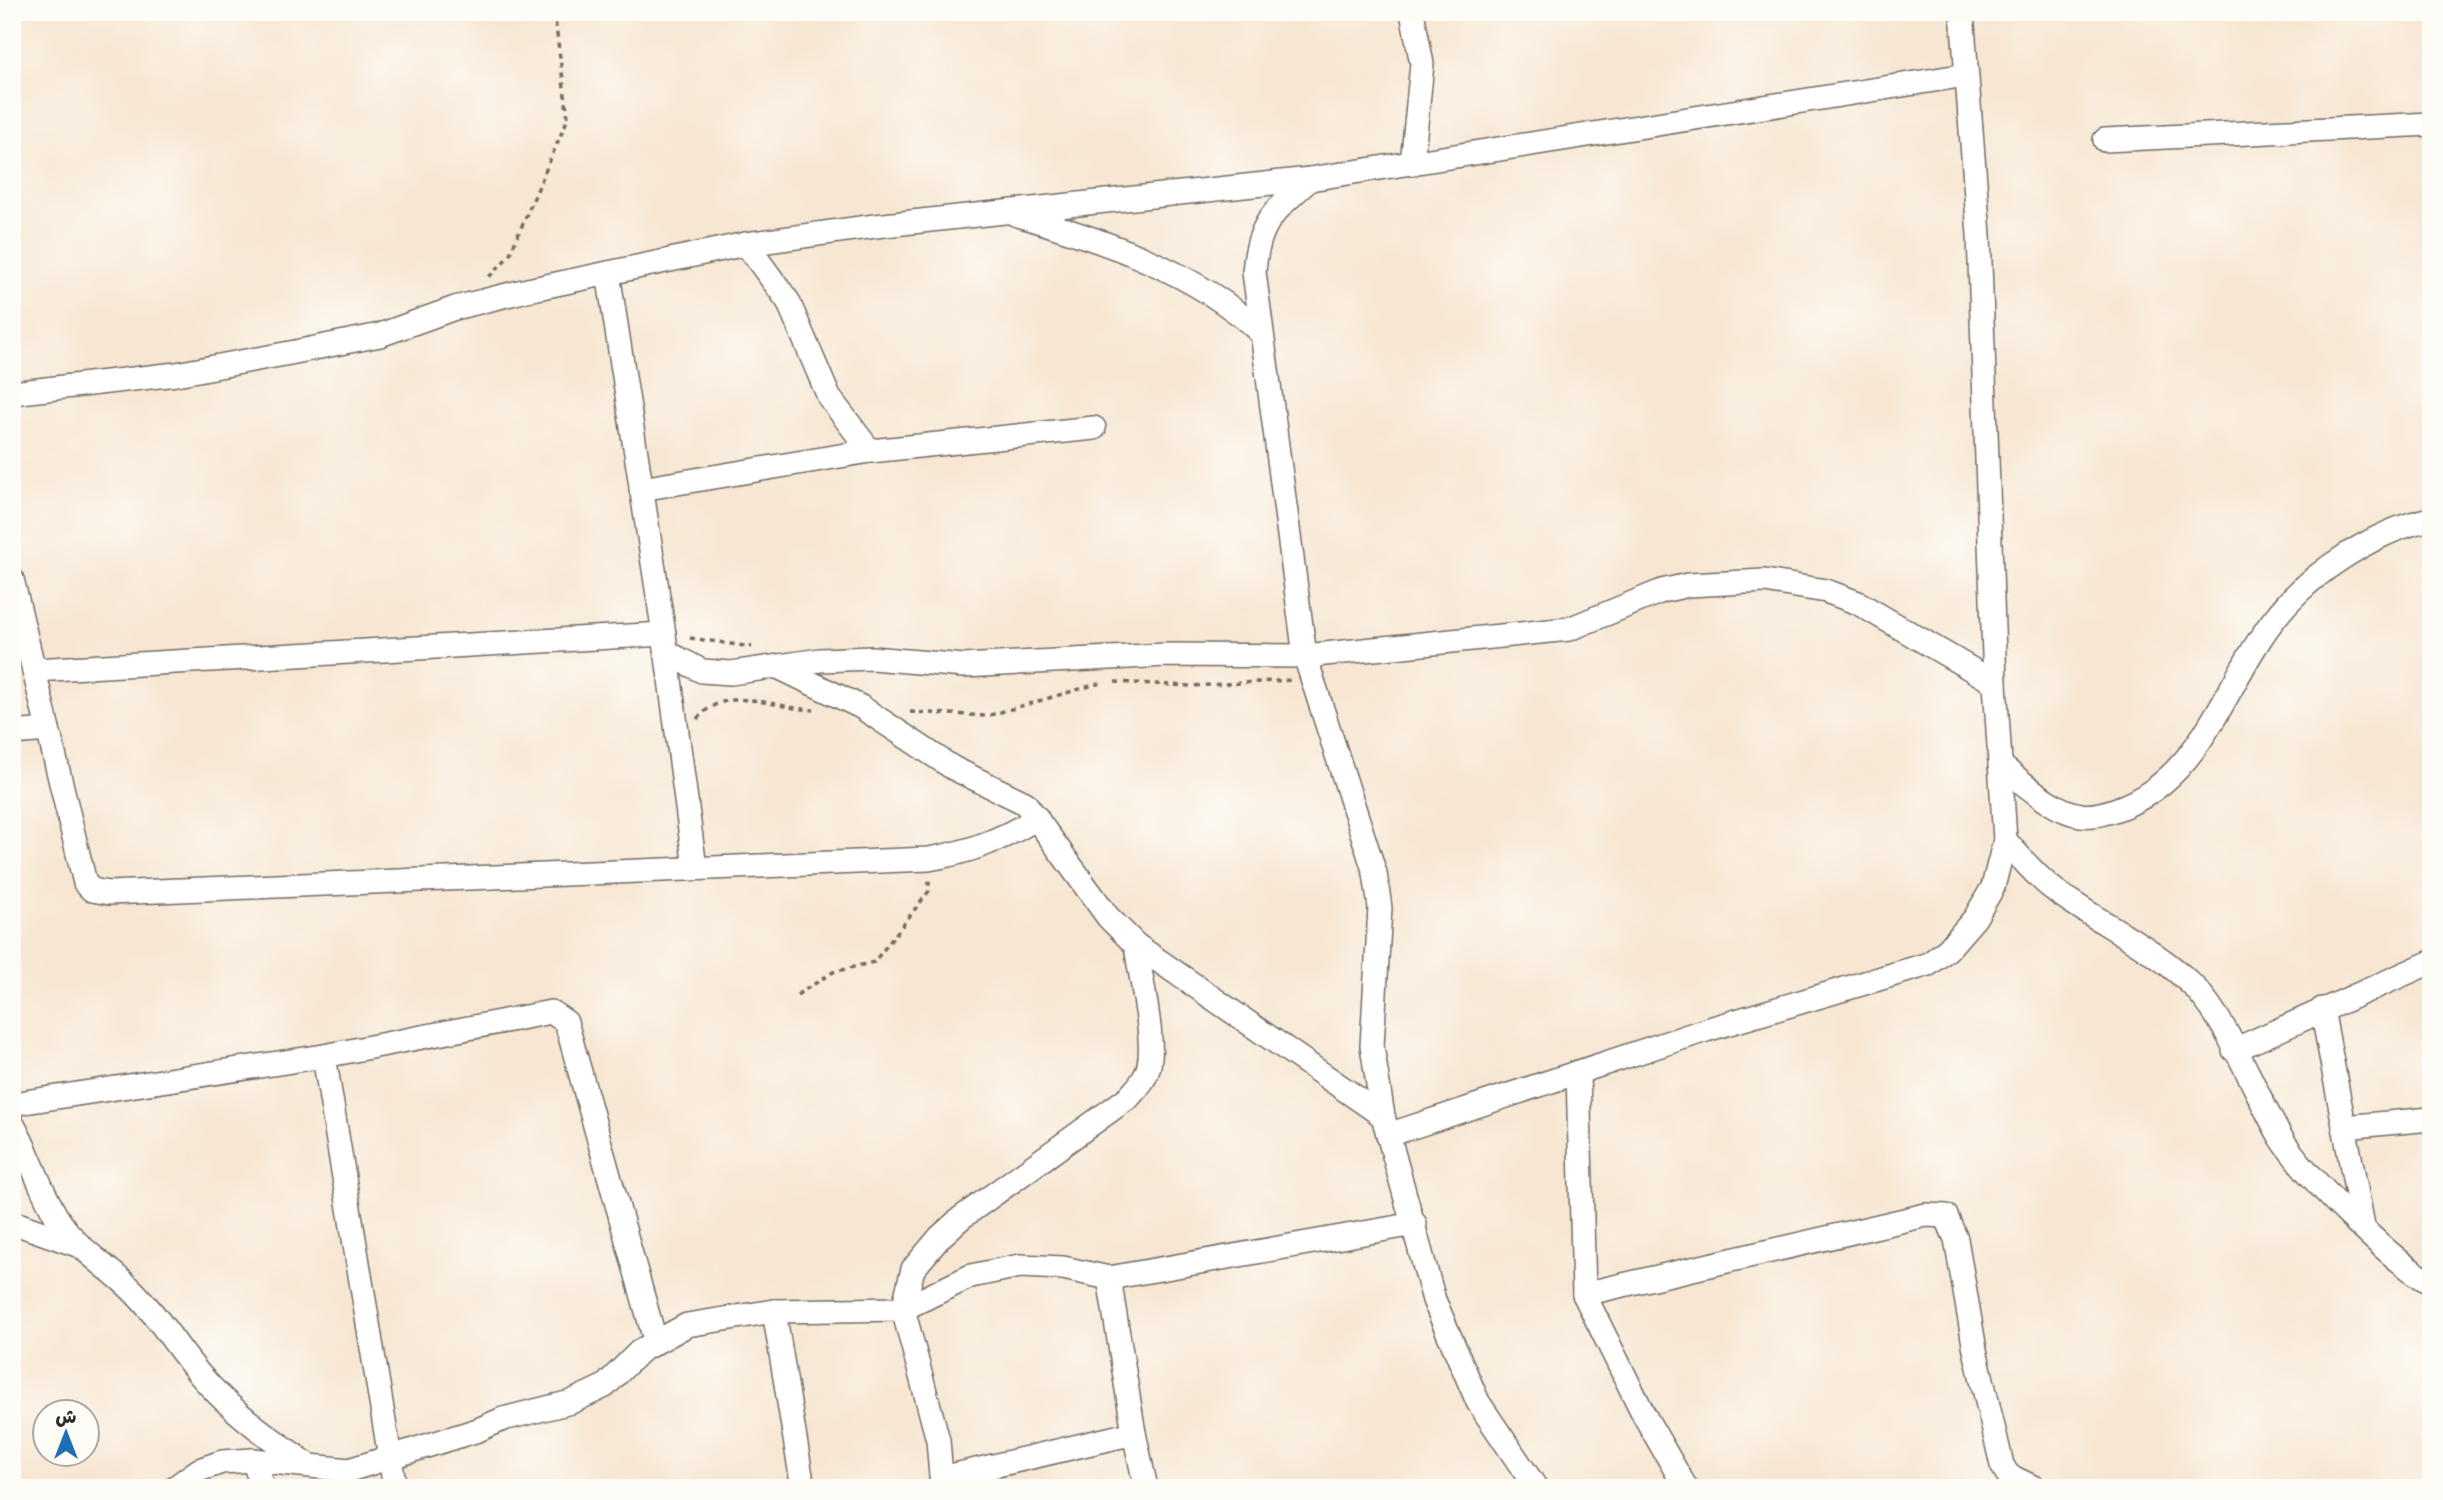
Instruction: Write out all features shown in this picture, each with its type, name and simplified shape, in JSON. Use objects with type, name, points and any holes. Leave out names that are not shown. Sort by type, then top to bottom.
[{"type":"street","points":[[1412,12],[1422,64],[1412,164]]},
{"type":"street","points":[[1386,1126],[1578,1072],[1706,1030],[1929,964],[1948,949],[1975,918],[1993,887],[2005,840],[1995,683],[1979,235],[1962,12]]},
{"type":"street","points":[[12,393],[176,374],[290,354],[380,335],[456,308],[746,244],[1005,211],[1310,179],[1966,75]]},
{"type":"street","points":[[2105,140],[2431,124]]},
{"type":"street","points":[[1310,179],[1268,217],[1261,234],[1254,272],[1306,656],[1375,873],[1380,908],[1372,1046],[1386,1126],[1434,1300],[1478,1402],[1536,1488]]},
{"type":"street","points":[[1005,211],[1073,232],[1192,283],[1221,299],[1261,334]]},
{"type":"street","points":[[746,244],[788,301],[829,397],[870,450]]},
{"type":"street","points":[[608,273],[665,643],[695,868]]},
{"type":"street","points":[[641,489],[870,450],[1094,428]]},
{"type":"street","points":[[2000,765],[2042,796],[2081,816],[2102,814],[2142,801],[2167,781],[2200,743],[2251,654],[2280,611],[2316,578],[2382,534],[2409,523],[2431,519]]},
{"type":"street","points":[[12,579],[17,624],[34,670],[85,883],[92,890],[109,893],[929,859],[967,852],[1005,838],[1037,818]]},
{"type":"street","points":[[34,670],[665,643],[702,671],[731,673],[820,660],[872,658],[964,666],[1166,655],[1306,656],[1569,629],[1662,592],[1688,585],[1765,581],[1826,591],[1858,603],[1995,683]]},
{"type":"street","points":[[778,667],[861,707],[953,768],[1025,803],[1108,917],[1136,945],[1386,1126]]},
{"type":"street","points":[[12,733],[48,730]]},
{"type":"street","points":[[2005,840],[2053,890],[2126,934],[2194,986],[2211,1008],[2282,1139],[2327,1191],[2395,1258],[2431,1283]]},
{"type":"street","points":[[1134,1433],[942,1483],[937,1440],[903,1309],[913,1269],[940,1237],[1129,1097],[1143,1081],[1150,1065],[1149,1038],[1136,945]]},
{"type":"street","points":[[2234,1050],[2431,962]]},
{"type":"street","points":[[2322,1009],[2363,1226]]},
{"type":"street","points":[[12,1104],[324,1056],[551,1012],[560,1015],[566,1022],[655,1340]]},
{"type":"street","points":[[324,1056],[395,1488]]},
{"type":"street","points":[[1578,1072],[1584,1294],[1644,1415],[1686,1488]]},
{"type":"street","points":[[2344,1127],[2431,1119]]},
{"type":"street","points":[[12,1123],[59,1221],[80,1246],[129,1287],[151,1310],[199,1374],[233,1410],[309,1465]]},
{"type":"street","points":[[1584,1294],[1926,1215],[1946,1216],[1956,1239],[1975,1350],[2002,1465],[2008,1475],[2035,1488]]},
{"type":"street","points":[[12,1222],[80,1246]]},
{"type":"street","points":[[174,1488],[198,1470],[222,1462],[253,1460],[349,1470],[390,1458],[478,1430],[503,1419],[582,1396],[605,1386],[655,1340],[687,1325],[774,1311],[903,1309],[936,1291],[992,1269],[1020,1266],[1063,1268],[1109,1278],[1415,1224]]},
{"type":"street","points":[[1109,1278],[1134,1433],[1146,1488]]},
{"type":"street","points":[[774,1311],[803,1488]]},
{"type":"street","points":[[253,1460],[263,1488]]},
{"type":"path","points":[[480,285],[509,256],[568,118],[554,12]]},
{"type":"path","points":[[797,995],[833,972],[874,962],[929,891],[929,859]]}]
